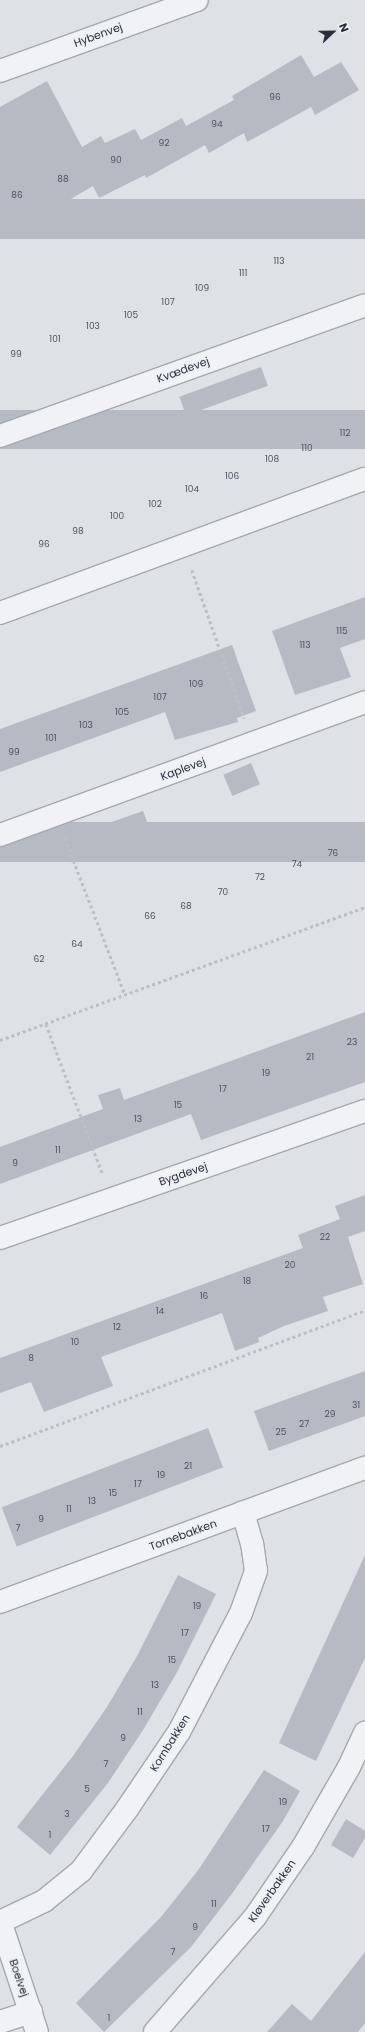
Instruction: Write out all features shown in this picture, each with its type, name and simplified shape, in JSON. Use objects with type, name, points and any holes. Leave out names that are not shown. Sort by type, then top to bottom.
[{"type":"street","name":"Hybenvej","points":[[0,71],[197,0]]},
{"type":"street","name":"Kvædevej","points":[[0,436],[365,305]]},
{"type":"street","points":[[0,613],[184,547],[365,479]]},
{"type":"street","name":"Kaplevej","points":[[0,835],[365,702]]},
{"type":"street","name":"Bygdevej","points":[[0,1238],[365,1111]]},
{"type":"street","name":"Tornebakken","points":[[0,1602],[365,1468]]},
{"type":"street","name":"Kornbakken","points":[[0,1922],[44,1901],[81,1871],[127,1809],[179,1732],[241,1613],[256,1571],[252,1544],[243,1512]]},
{"type":"street","name":"Kløverbakken","points":[[155,2032],[255,1917],[303,1847],[349,1767],[365,1733]]},
{"type":"street","name":"Boelvej","points":[[0,1922],[34,2022],[0,2022]]},
{"type":"path","points":[[184,547],[253,743]]},
{"type":"path","points":[[56,815],[125,994]]},
{"type":"path","points":[[0,1040],[365,907]]},
{"type":"path","points":[[46,1024],[112,1199]]},
{"type":"path","points":[[0,1446],[365,1310]]},
{"type":"building","points":[[301,55],[314,77],[341,62],[359,90],[315,115],[311,107],[247,142],[244,133],[209,153],[205,145],[146,178],[145,175],[99,198],[93,186],[45,214],[41,206],[0,228],[0,107],[47,81],[82,147],[101,136],[105,143],[135,129],[141,140],[182,118],[186,126],[234,100],[232,96]]},
{"type":"building","points":[[0,199],[365,199],[365,239],[0,239]]},
{"type":"building","points":[[261,367],[268,386],[186,416],[179,397]]},
{"type":"building","points":[[0,410],[365,410],[365,449],[0,449]]},
{"type":"building","points":[[365,597],[365,639],[340,648],[351,677],[295,695],[272,631]]},
{"type":"building","points":[[232,645],[256,711],[237,718],[238,722],[175,740],[165,712],[0,772],[0,729]]},
{"type":"building","points":[[251,763],[260,784],[232,796],[223,775]]},
{"type":"building","points":[[143,811],[155,842],[133,850],[121,845],[92,856],[83,832]]},
{"type":"building","points":[[0,822],[365,822],[365,862],[0,862]]},
{"type":"building","points":[[365,1012],[365,1082],[201,1140],[191,1114],[0,1184],[0,1147],[103,1109],[98,1095],[120,1088],[124,1100]]},
{"type":"building","points":[[365,1195],[365,1231],[348,1237],[363,1284],[323,1297],[328,1311],[284,1326],[258,1338],[259,1342],[235,1351],[222,1313],[101,1357],[113,1386],[44,1412],[31,1382],[0,1393],[0,1358],[303,1248],[298,1235],[340,1219],[335,1206]]},
{"type":"building","points":[[365,1371],[365,1416],[269,1451],[254,1411]]},
{"type":"building","points":[[208,1428],[223,1467],[17,1546],[2,1507]]},
{"type":"building","points":[[365,1555],[365,1658],[316,1761],[279,1743]]},
{"type":"building","points":[[178,1575],[216,1594],[176,1674],[143,1730],[108,1783],[50,1855],[17,1827],[73,1756],[107,1707],[137,1656]]},
{"type":"building","points":[[264,1770],[300,1791],[283,1821],[231,1895],[191,1947],[104,2032],[76,2003],[161,1917],[199,1869]]},
{"type":"building","points":[[346,1819],[365,1831],[365,1838],[353,1858],[331,1845]]},
{"type":"building","points":[[365,1952],[365,2023],[358,2032],[267,2032],[292,2004],[311,2021]]}]
